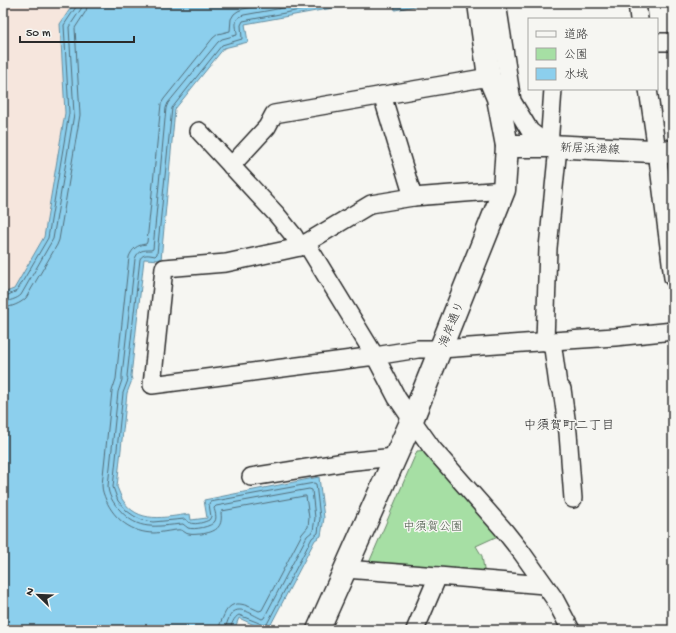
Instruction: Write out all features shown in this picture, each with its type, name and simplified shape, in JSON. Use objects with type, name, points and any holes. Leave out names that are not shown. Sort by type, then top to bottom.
[{"type":"street","name":"海岸通り","points":[[318,630],[412,420],[504,190],[507,146],[498,98],[489,77],[479,3]]},
{"type":"street","points":[[497,3],[512,101],[530,131],[554,147]]},
{"type":"street","points":[[637,3],[639,18]]},
{"type":"street","points":[[658,42],[673,42]]},
{"type":"street","points":[[231,166],[267,127],[274,114],[489,77]]},
{"type":"street","points":[[552,90],[554,147],[548,248],[549,342],[558,385],[562,389],[568,433],[573,499]]},
{"type":"street","points":[[648,90],[665,152],[673,278]]},
{"type":"street","points":[[382,96],[413,197]]},
{"type":"street","points":[[199,131],[303,245],[375,356],[412,420],[432,448],[522,553],[554,598],[570,630]]},
{"type":"street","name":"新居浜港線","points":[[507,146],[665,152]]},
{"type":"street","points":[[504,190],[413,197],[371,204],[303,245],[226,262],[164,268],[152,386],[418,349],[441,349],[549,342],[673,331]]},
{"type":"street","points":[[251,477],[345,462],[395,457]]},
{"type":"street","points":[[345,570],[544,585]]},
{"type":"street","points":[[415,630],[438,576]]},
{"type":"shaded area","points":[[3,3],[74,3],[60,24],[65,113],[44,237],[14,289],[3,293]]},
{"type":"green space","name":"中須賀公園","points":[[428,450],[500,535],[476,546],[482,556],[485,576],[368,565],[417,451]]},
{"type":"water","points":[[74,3],[360,3],[245,24],[248,42],[224,48],[175,109],[161,260],[144,259],[131,376],[132,380],[127,393],[117,487],[122,499],[128,507],[136,513],[153,517],[190,514],[191,520],[207,518],[204,500],[319,477],[324,518],[321,536],[315,540],[268,630],[239,618],[234,630],[3,630],[3,293],[14,289],[44,237],[65,113],[60,24]]},
{"type":"water","points":[[394,3],[430,3],[395,10]]},
{"type":"district","name":"中須賀町二丁目","points":[[569,424]]}]
